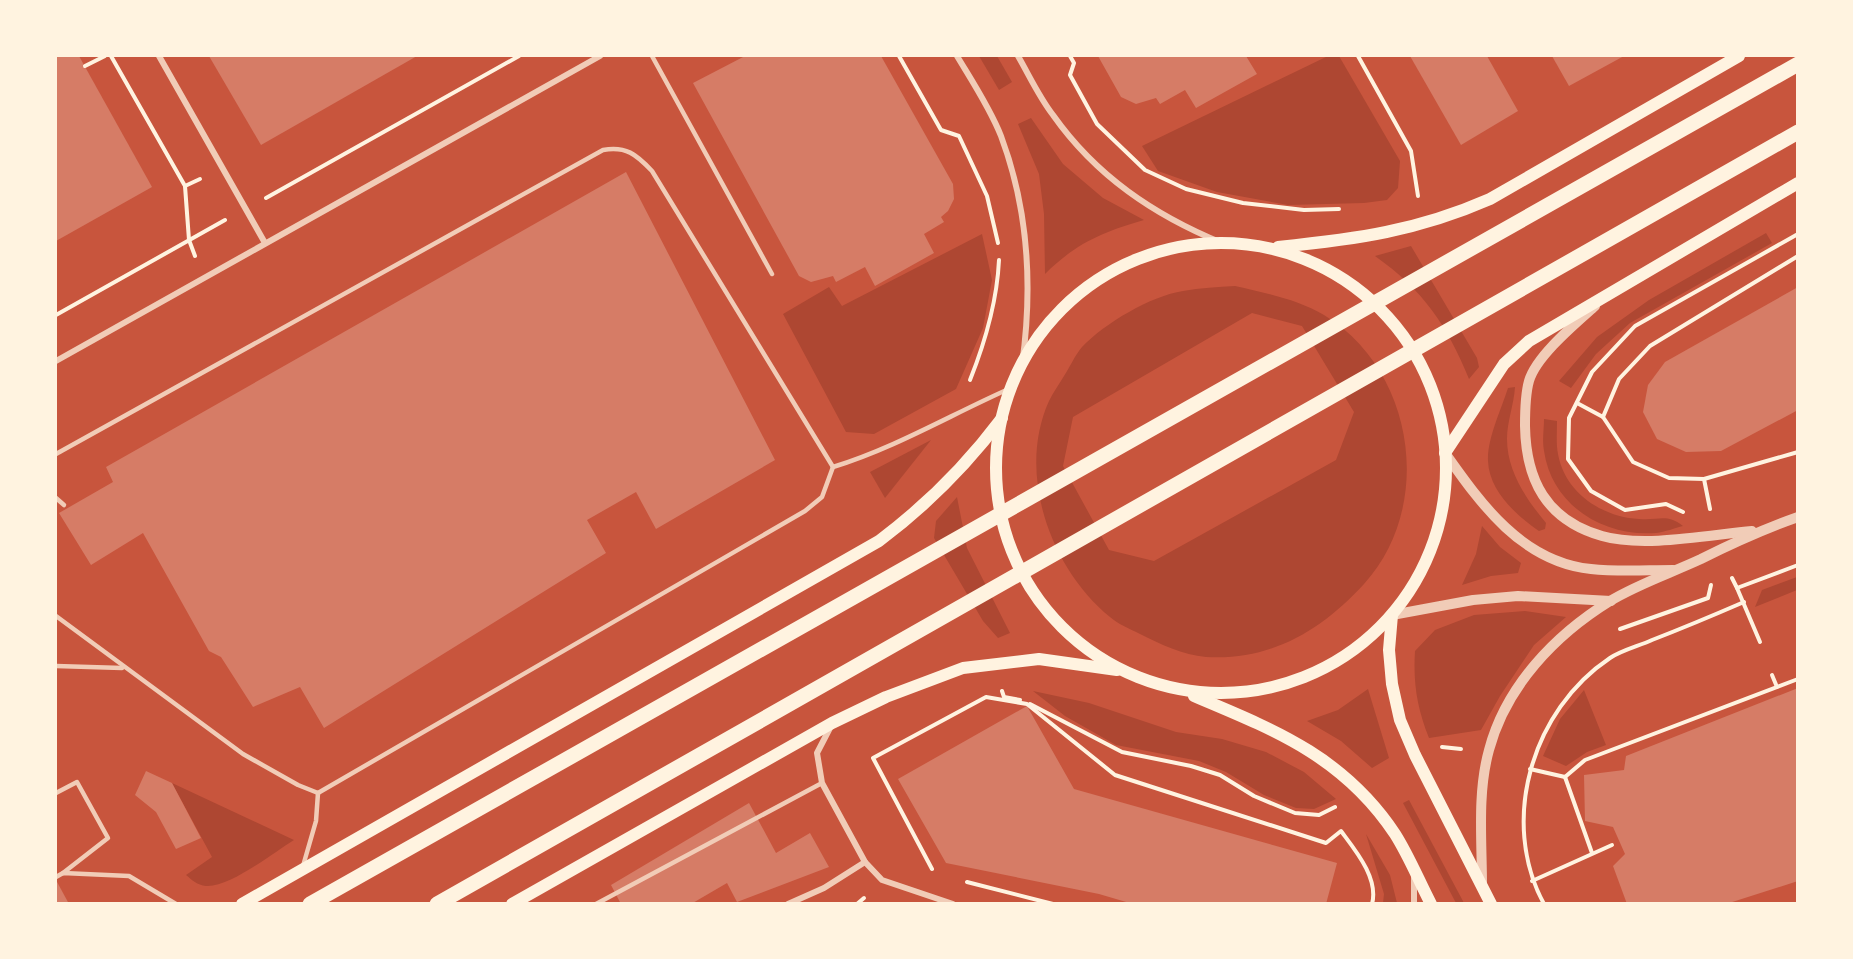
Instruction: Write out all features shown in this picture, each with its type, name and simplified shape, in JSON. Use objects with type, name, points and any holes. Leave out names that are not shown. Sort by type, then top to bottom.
[{"type":"main road","points":[[1431,903],[1395,834],[1360,790],[1326,761],[1281,733],[1179,690],[1123,671],[1078,641],[1041,602],[1018,564],[999,502],[996,470],[1002,417],[1011,388],[1022,365],[1055,317],[1090,286],[1120,267],[1152,254],[1186,245],[1222,243],[1271,248],[1351,240],[1447,218],[1490,199],[1739,56]]},
{"type":"main road","points":[[310,903],[1797,64]]},
{"type":"main road","points":[[437,903],[1797,132]]},
{"type":"main road","points":[[1445,453],[1504,364],[1529,341],[1797,183]]},
{"type":"main road","points":[[1179,690],[1212,694],[1246,693],[1279,686],[1311,675],[1341,659],[1368,639],[1392,615],[1413,586],[1429,555],[1439,522],[1445,488],[1445,453],[1438,411],[1426,374],[1407,340],[1382,311],[1353,285],[1320,266],[1271,248]]},
{"type":"main road","points":[[242,903],[879,541],[947,484],[1002,417]]},
{"type":"main road","points":[[1392,615],[1389,650],[1392,684],[1400,720],[1415,755],[1491,903]]},
{"type":"main road","points":[[512,903],[832,723],[886,698],[963,668],[1040,659],[1123,671]]},
{"type":"street","points":[[159,56],[265,243]]},
{"type":"street","points":[[56,361],[600,56]]},
{"type":"street","points":[[957,56],[1000,134],[1022,210],[1029,288],[1022,365]]},
{"type":"street","points":[[1018,56],[1051,113],[1098,168],[1155,212],[1222,243]]},
{"type":"street","points":[[1621,285],[1559,337],[1529,379],[1525,412],[1526,452],[1533,480],[1550,505],[1569,521],[1601,536],[1636,542],[1761,530]]},
{"type":"street","points":[[1445,453],[1480,503],[1540,555],[1589,569],[1677,569]]},
{"type":"street","points":[[1482,886],[1482,786],[1488,751],[1503,713],[1521,681],[1552,645],[1611,601],[1761,530],[1797,517]]},
{"type":"street","points":[[1392,615],[1473,600],[1518,596],[1611,601]]},
{"type":"street","points":[[832,723],[817,753],[822,783],[865,862],[882,880],[951,903]]},
{"type":"street","points":[[788,903],[824,888],[865,862]]},
{"type":"street","points":[[1414,871],[1414,903]]},
{"type":"lane","points":[[652,56],[772,274]]},
{"type":"lane","points":[[56,454],[603,150],[616,148],[629,151],[651,171],[833,467]]},
{"type":"lane","points":[[833,467],[863,458],[958,411],[1011,388]]},
{"type":"lane","points":[[318,793],[805,511],[822,497],[833,467]]},
{"type":"lane","points":[[56,498],[64,505]]},
{"type":"lane","points":[[56,616],[122,668],[243,754],[298,785],[318,793]]},
{"type":"lane","points":[[56,666],[122,668]]},
{"type":"lane","points":[[56,793],[77,783],[108,838],[56,877]]},
{"type":"lane","points":[[596,903],[822,783]]},
{"type":"lane","points":[[302,869],[316,821],[318,793]]},
{"type":"lane","points":[[63,873],[129,876],[176,903]]},
{"type":"path","points":[[85,66],[105,56]]},
{"type":"path","points":[[111,56],[185,186],[189,240],[203,278]]},
{"type":"path","points":[[56,315],[519,56]]},
{"type":"path","points":[[899,56],[941,130],[959,136],[987,196],[1000,252],[998,290],[985,343],[958,411]]},
{"type":"path","points":[[1070,56],[1074,63],[1070,75],[1097,124],[1145,170],[1186,189],[1243,203],[1304,210],[1350,209]]},
{"type":"path","points":[[1358,56],[1411,151],[1418,201]]},
{"type":"path","points":[[185,186],[223,168]]},
{"type":"path","points":[[1686,514],[1680,508],[1666,504],[1625,510],[1591,491],[1568,459],[1569,417],[1592,372],[1635,326],[1797,234]]},
{"type":"path","points":[[1603,417],[1619,379],[1650,346],[1797,256]]},
{"type":"path","points":[[1577,403],[1603,417],[1633,462],[1669,478],[1704,479],[1797,452]]},
{"type":"path","points":[[1704,479],[1711,512]]},
{"type":"path","points":[[1737,588],[1797,565]]},
{"type":"path","points":[[1732,578],[1760,642]]},
{"type":"path","points":[[1611,633],[1708,597],[1711,586]]},
{"type":"path","points":[[1544,903],[1532,881],[1524,849],[1525,795],[1530,769],[1546,728],[1573,690],[1611,658],[1744,602]]},
{"type":"path","points":[[998,664],[1004,697],[1025,702],[1122,752],[1191,766],[1220,775],[1254,796],[1295,813],[1319,815],[1342,804]]},
{"type":"path","points":[[1772,675],[1777,687]]},
{"type":"path","points":[[1565,777],[1585,760],[1797,679]]},
{"type":"path","points":[[927,896],[932,869],[873,758],[986,697],[1027,704],[1115,775],[1326,843],[1341,831],[1364,862],[1374,896],[1372,903]]},
{"type":"path","points":[[1530,769],[1565,777]]},
{"type":"path","points":[[1565,777],[1592,853]]},
{"type":"path","points":[[1532,881],[1612,845]]},
{"type":"path","points":[[951,903],[957,881],[1053,903]]},
{"type":"shaded area","points":[[979,56],[997,56],[1012,82],[999,90]]},
{"type":"shaded area","points":[[1328,56],[1339,56],[1400,161],[1398,188],[1387,200],[1364,203],[1288,205],[1217,192],[1158,171],[1142,146]]},
{"type":"shaded area","points":[[1031,118],[1063,164],[1103,198],[1144,220],[1116,229],[1079,246],[1045,274],[1044,214],[1039,174],[1018,124]]},
{"type":"shaded area","points":[[1766,233],[1772,243],[1630,323],[1596,354],[1571,388],[1559,381],[1597,337],[1649,300]]},
{"type":"shaded area","points":[[982,234],[992,280],[983,328],[956,389],[874,434],[846,432],[783,314],[829,287],[842,306]]},
{"type":"shaded area","points":[[1411,246],[1477,358],[1479,367],[1469,379],[1452,342],[1432,310],[1407,282],[1375,256]]},
{"type":"shaded area","points":[[1235,286],[1303,305],[1324,315],[1355,339],[1379,369],[1395,404],[1405,441],[1407,479],[1400,517],[1386,552],[1364,584],[1348,601],[1313,628],[1273,648],[1230,657],[1206,657],[1189,654],[1156,642],[1124,626],[1110,617],[1089,597],[1071,573],[1056,547],[1045,518],[1038,489],[1036,459],[1040,429],[1049,401],[1077,354],[1092,338],[1129,312],[1157,298],[1202,288]],"holes":[[[1252,313],[1302,326],[1354,412],[1336,460],[1154,561],[1109,550],[1063,466],[1073,417]]]},
{"type":"shaded area","points":[[1515,387],[1507,433],[1508,451],[1519,484],[1546,523],[1545,529],[1539,531],[1506,502],[1493,482],[1488,461],[1492,434],[1508,388]]},
{"type":"shaded area","points":[[1544,419],[1557,421],[1557,450],[1562,468],[1568,480],[1587,500],[1599,508],[1625,517],[1667,519],[1683,526],[1659,532],[1637,533],[1618,530],[1584,514],[1569,502],[1558,488],[1549,470],[1543,447]]},
{"type":"shaded area","points":[[931,440],[885,498],[870,472]]},
{"type":"shaded area","points":[[957,497],[967,548],[1010,633],[998,638],[983,621],[934,538],[936,521]]},
{"type":"shaded area","points":[[1482,526],[1500,547],[1521,563],[1518,573],[1491,576],[1462,585],[1476,554]]},
{"type":"shaded area","points":[[1797,577],[1797,590],[1755,607],[1762,590]]},
{"type":"shaded area","points":[[1525,611],[1566,617],[1534,645],[1500,696],[1481,730],[1429,738],[1417,695],[1415,651],[1435,630],[1474,615]]},
{"type":"shaded area","points":[[1368,689],[1389,758],[1372,768],[1341,741],[1307,721],[1338,710]]},
{"type":"shaded area","points":[[1584,690],[1606,745],[1587,752],[1566,766],[1543,756],[1560,719]]},
{"type":"shaded area","points":[[1033,691],[1089,703],[1176,732],[1222,739],[1266,752],[1304,772],[1336,799],[1314,809],[1296,808],[1264,795],[1226,772],[1199,761],[1116,745],[1065,716]]},
{"type":"shaded area","points":[[172,783],[294,840],[238,876],[216,885],[206,886],[197,883],[186,875],[212,857]]},
{"type":"shaded area","points":[[1409,800],[1464,903],[1456,903],[1403,803]]},
{"type":"shaded area","points":[[1366,834],[1390,875],[1397,903],[1383,903],[1384,894]]},
{"type":"building","points":[[56,56],[79,56],[152,187],[56,241]]},
{"type":"building","points":[[209,56],[417,56],[261,145]]},
{"type":"building","points":[[745,56],[881,56],[953,184],[954,199],[948,211],[941,217],[944,222],[924,234],[934,253],[875,286],[865,267],[836,282],[833,276],[811,282],[799,276],[693,83]]},
{"type":"building","points":[[1098,56],[1246,56],[1257,74],[1196,108],[1185,90],[1160,104],[1156,98],[1136,104],[1121,97]]},
{"type":"building","points":[[1410,56],[1487,56],[1518,111],[1461,145]]},
{"type":"building","points":[[1552,56],[1624,56],[1569,86]]},
{"type":"building","points":[[626,172],[775,460],[656,529],[636,492],[587,520],[606,553],[324,728],[300,687],[253,707],[221,657],[209,651],[143,533],[91,565],[59,513],[113,482],[106,467]]},
{"type":"building","points":[[1798,287],[1798,410],[1721,451],[1686,452],[1657,439],[1643,412],[1648,385],[1665,362]]},
{"type":"building","points":[[1798,688],[1798,881],[1726,904],[1627,904],[1613,866],[1625,854],[1613,827],[1585,821],[1584,775],[1624,770],[1626,756]]},
{"type":"building","points":[[1027,706],[1074,789],[1337,863],[1326,904],[1133,904],[1099,894],[946,863],[898,779]]},
{"type":"building","points":[[146,771],[172,783],[201,838],[176,849],[156,812],[135,795]]},
{"type":"building","points":[[749,803],[776,853],[810,833],[829,867],[737,902],[727,883],[691,904],[621,904],[611,885]]},
{"type":"building","points":[[56,880],[69,904],[56,904]]}]
